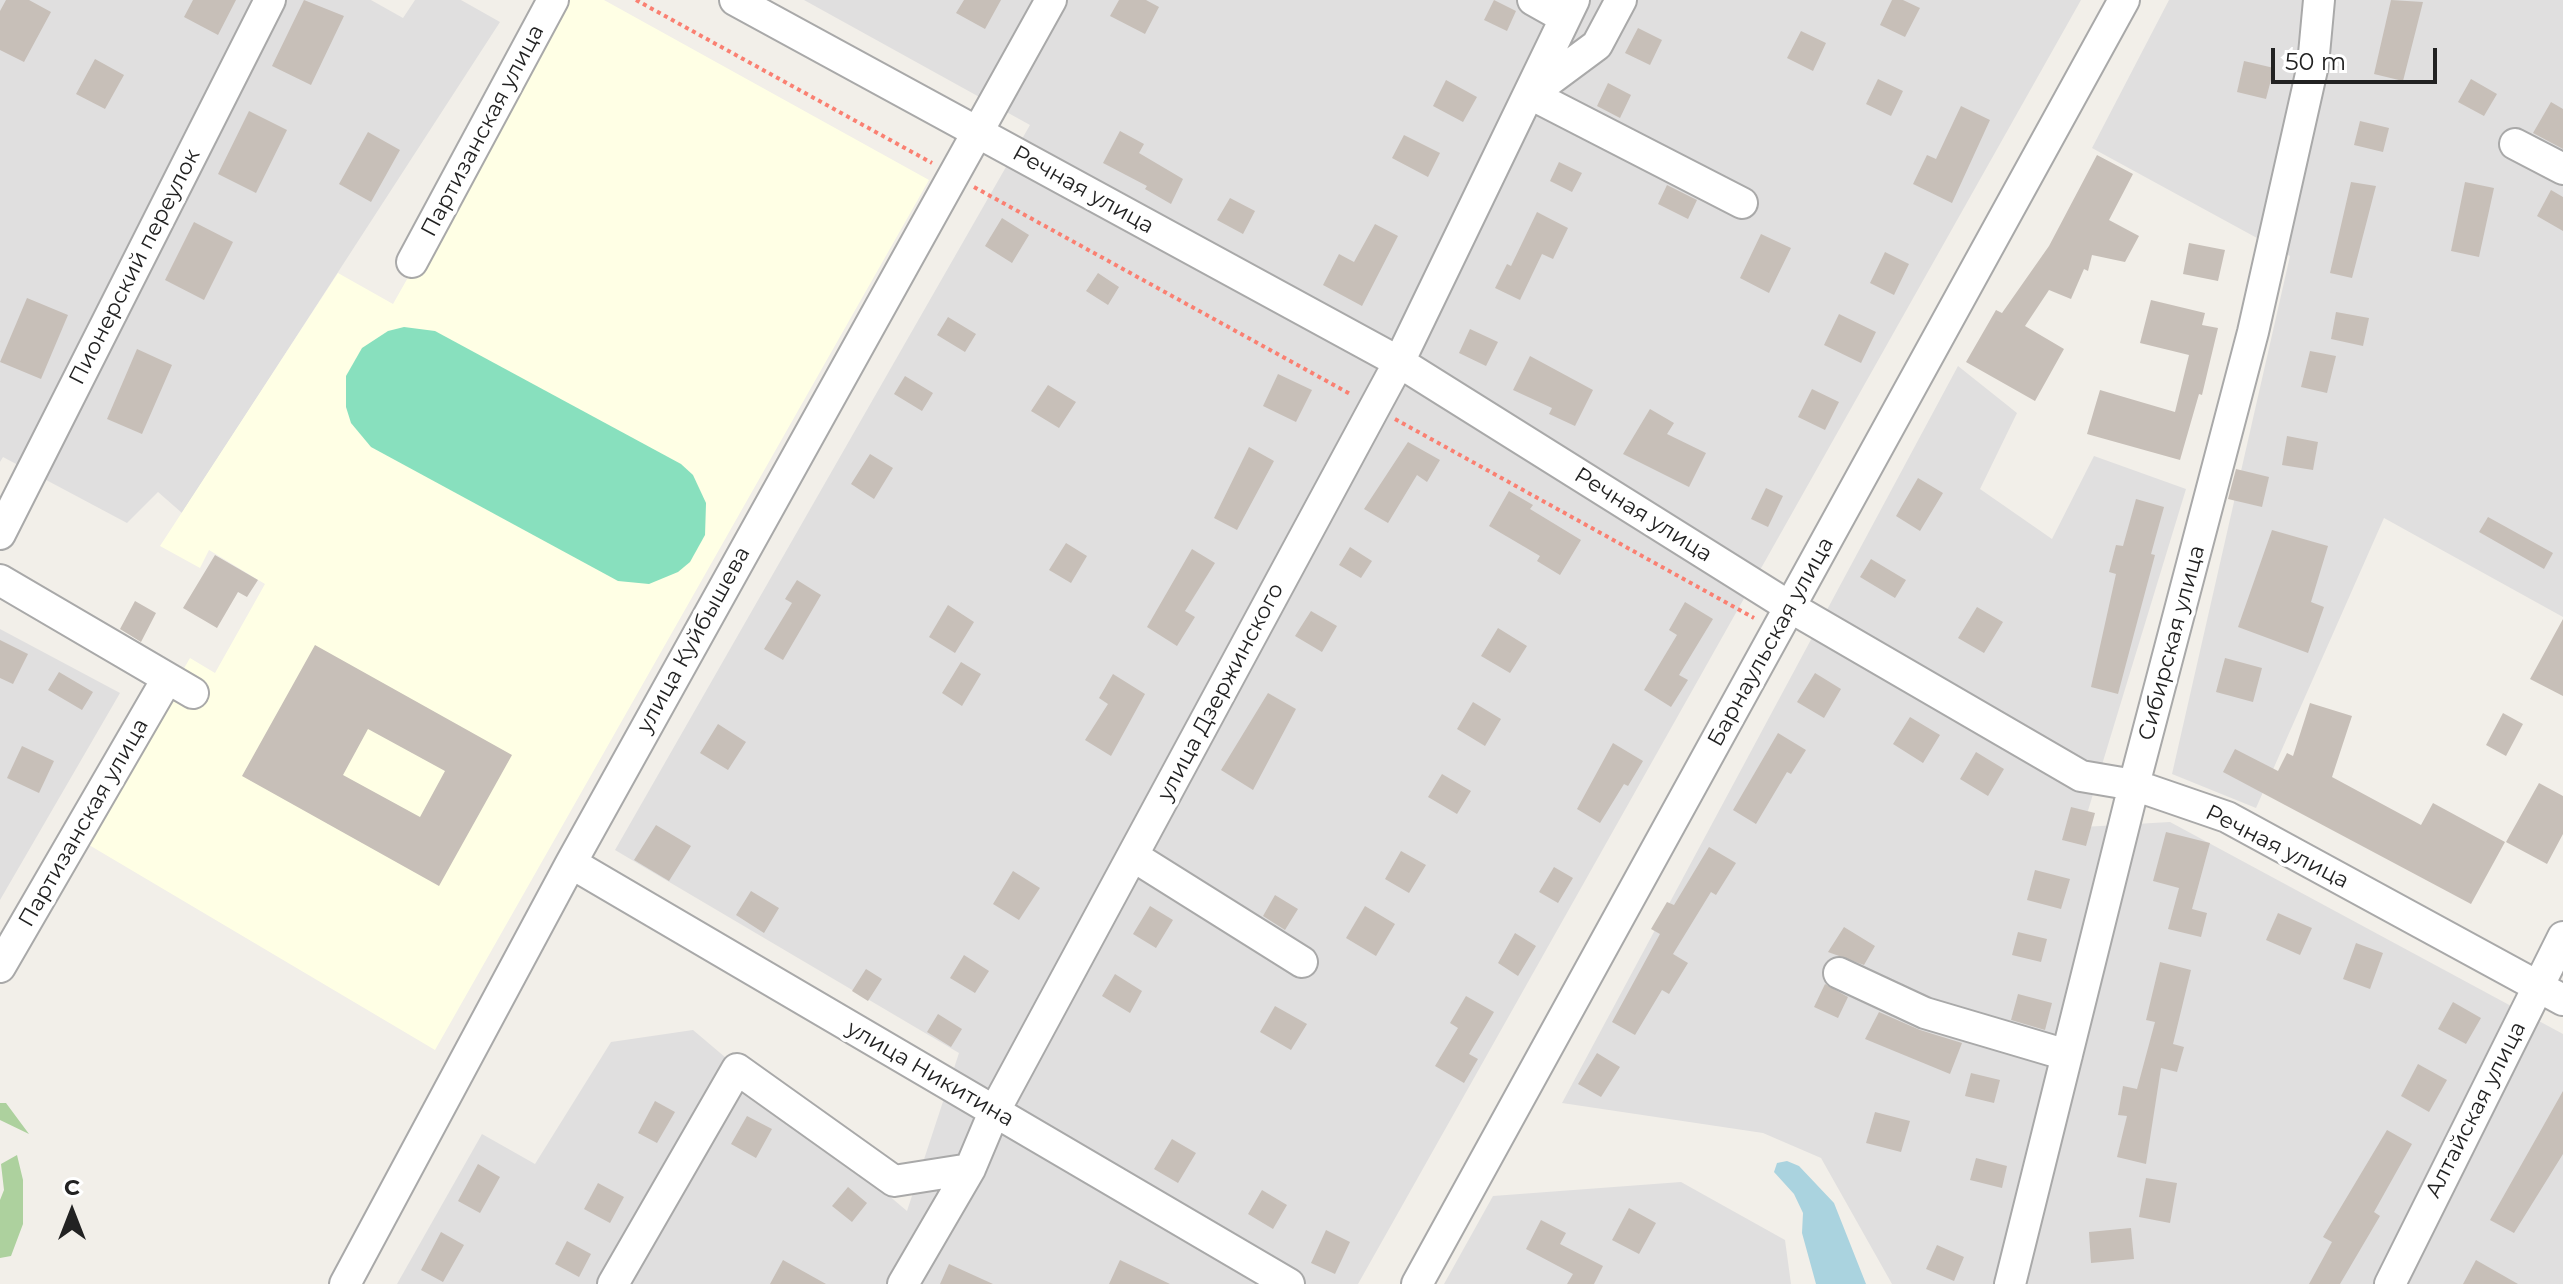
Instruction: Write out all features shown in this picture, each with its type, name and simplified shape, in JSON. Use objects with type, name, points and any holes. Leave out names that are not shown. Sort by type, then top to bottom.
[{"type":"street","name":"Пионерский переулок","points":[[0,534],[270,0]]},
{"type":"street","name":"Партизанская улица","points":[[412,262],[553,0]]},
{"type":"street","name":"Речная улица","points":[[735,0],[1399,362],[1790,607],[2081,776],[2134,785],[2227,817],[2551,992]]},
{"type":"street","name":"улица Куйбышева","points":[[345,1284],[571,863],[1051,0]]},
{"type":"street","points":[[1533,0],[1570,9]]},
{"type":"street","name":"улица Дзержинского","points":[[1530,94],[1597,45],[1621,0]]},
{"type":"street","name":"Барнаульская улица","points":[[1417,1284],[2124,0]]},
{"type":"street","name":"Сибирская улица","points":[[2010,1284],[2134,785],[2253,332],[2313,65],[2319,0]]},
{"type":"street","name":"улица Дзержинского","points":[[903,1284],[970,1169],[994,1112],[1399,362],[1570,9]]},
{"type":"street","points":[[1530,94],[1742,203]]},
{"type":"street","points":[[2515,144],[2563,169]]},
{"type":"street","name":"Партизанская улица","points":[[0,580],[180,686],[0,967]]},
{"type":"street","points":[[1133,856],[1302,962]]},
{"type":"street","name":"улица Никитина","points":[[571,863],[1289,1284]]},
{"type":"street","name":"Алтайская улица","points":[[2390,1284],[2551,992],[2563,937]]},
{"type":"street","points":[[1839,973],[1925,1013],[2067,1055]]},
{"type":"street","points":[[613,1284],[737,1069],[894,1181],[970,1169]]},
{"type":"shaded area","points":[[0,0],[371,0],[403,18],[415,0],[461,0],[500,22],[182,513],[158,492],[127,523],[3,457],[0,462]]},
{"type":"shaded area","points":[[565,0],[604,0],[929,180],[435,1050],[84,842],[190,658],[215,673],[265,584],[209,550],[200,568],[160,546],[338,273],[393,304]]},
{"type":"shaded area","points":[[804,0],[2081,0],[1358,1284],[397,1284],[482,1134],[535,1164],[611,1042],[693,1030],[907,1211],[959,1053],[615,850],[1030,125]]},
{"type":"shaded area","points":[[2169,0],[2563,0],[2563,617],[2384,518],[2256,808],[2172,774],[2290,256],[2092,148]]},
{"type":"shaded area","points":[[1958,366],[2017,413],[1980,489],[2052,539],[2094,456],[2186,489],[2083,827],[2170,822],[2563,1034],[2563,1284],[1892,1284],[1821,1158],[1763,1133],[1562,1103]]},
{"type":"shaded area","points":[[0,629],[120,693],[0,900]]},
{"type":"shaded area","points":[[1681,1182],[1785,1240],[1791,1284],[1444,1284],[1493,1196]]},
{"type":"green space","points":[[404,327],[435,331],[681,464],[693,475],[706,503],[705,535],[690,562],[678,572],[649,584],[618,581],[371,447],[351,423],[346,407],[346,376],[362,348],[388,331]]},
{"type":"green space","points":[[0,1103],[6,1103],[29,1134],[0,1120]]},
{"type":"green space","points":[[17,1155],[23,1180],[23,1224],[11,1256],[0,1258],[0,1200],[4,1190],[1,1164]]},
{"type":"water","points":[[1787,1161],[1799,1166],[1834,1203],[1866,1284],[1816,1284],[1802,1233],[1803,1213],[1794,1194],[1774,1172],[1777,1163]]},
{"type":"building","points":[[6,0],[29,0],[51,12],[24,62],[0,50],[0,11]]},
{"type":"building","points":[[193,0],[236,0],[218,35],[184,17]]},
{"type":"building","points":[[304,0],[344,16],[311,85],[272,66]]},
{"type":"building","points":[[964,0],[1001,0],[985,29],[956,13]]},
{"type":"building","points":[[1119,0],[1146,0],[1159,7],[1145,34],[1110,16]]},
{"type":"building","points":[[1494,0],[1516,11],[1507,31],[1484,20]]},
{"type":"building","points":[[1892,0],[1903,0],[1920,8],[1905,37],[1880,25]]},
{"type":"building","points":[[2391,0],[2423,2],[2403,81],[2374,74]]},
{"type":"building","points":[[1638,28],[1662,40],[1650,65],[1625,53]]},
{"type":"building","points":[[1801,31],[1826,43],[1813,71],[1787,58]]},
{"type":"building","points":[[95,59],[124,75],[105,109],[76,94]]},
{"type":"building","points":[[2244,61],[2274,68],[2266,99],[2237,92]]},
{"type":"building","points":[[1878,79],[1903,91],[1891,116],[1866,104]]},
{"type":"building","points":[[2471,79],[2497,94],[2484,116],[2458,102]]},
{"type":"building","points":[[1446,80],[1477,97],[1463,122],[1433,106]]},
{"type":"building","points":[[1608,83],[1631,95],[1620,118],[1597,106]]},
{"type":"building","points":[[2551,102],[2563,109],[2563,149],[2533,133]]},
{"type":"building","points":[[1961,106],[1990,120],[1952,203],[1913,184],[1927,155],[1936,159]]},
{"type":"building","points":[[249,111],[287,130],[256,193],[218,174]]},
{"type":"building","points":[[2360,121],[2389,128],[2383,152],[2354,145]]},
{"type":"building","points":[[1120,131],[1144,144],[1139,153],[1183,179],[1171,204],[1145,189],[1147,186],[1103,163]]},
{"type":"building","points":[[368,132],[400,150],[371,202],[339,184]]},
{"type":"building","points":[[1404,135],[1440,153],[1428,177],[1392,158]]},
{"type":"building","points":[[2097,155],[2133,174],[2109,220],[2139,236],[2125,262],[2092,255],[2088,271],[2084,269],[2071,299],[2049,290],[2025,326],[2064,349],[2035,401],[1966,362],[1996,310],[2002,313],[2049,246]]},
{"type":"building","points":[[1559,162],[1582,173],[1572,192],[1550,181]]},
{"type":"building","points":[[2351,182],[2376,186],[2352,278],[2330,273]]},
{"type":"building","points":[[2465,182],[2494,188],[2479,257],[2451,251]]},
{"type":"building","points":[[1667,185],[1697,200],[1688,219],[1658,204]]},
{"type":"building","points":[[2551,190],[2563,197],[2563,231],[2537,216]]},
{"type":"building","points":[[1230,198],[1255,211],[1243,234],[1217,220]]},
{"type":"building","points":[[1537,212],[1568,228],[1553,259],[1542,254],[1520,300],[1495,288],[1507,264],[1511,266]]},
{"type":"building","points":[[1002,218],[1029,235],[1012,263],[985,246]]},
{"type":"building","points":[[194,222],[233,242],[204,300],[165,280]]},
{"type":"building","points":[[1375,224],[1398,236],[1362,306],[1323,285],[1339,254],[1354,262]]},
{"type":"building","points":[[1761,234],[1791,248],[1769,293],[1740,278]]},
{"type":"building","points":[[2189,243],[2225,250],[2218,281],[2183,274]]},
{"type":"building","points":[[1885,252],[1909,264],[1894,295],[1870,283]]},
{"type":"building","points":[[1098,273],[1119,287],[1108,305],[1086,291]]},
{"type":"building","points":[[27,298],[68,315],[41,379],[0,362]]},
{"type":"building","points":[[2151,300],[2205,313],[2202,325],[2218,328],[2202,395],[2199,394],[2180,460],[2087,434],[2100,390],[2175,412],[2189,355],[2140,343]]},
{"type":"building","points":[[2336,312],[2369,318],[2363,346],[2331,339]]},
{"type":"building","points":[[1839,314],[1876,332],[1861,363],[1824,345]]},
{"type":"building","points":[[948,317],[976,334],[965,352],[937,335]]},
{"type":"building","points":[[1470,329],[1498,342],[1486,366],[1459,353]]},
{"type":"building","points":[[137,349],[172,365],[142,434],[107,419]]},
{"type":"building","points":[[2310,351],[2336,356],[2327,393],[2301,387]]},
{"type":"building","points":[[1530,356],[1593,390],[1575,426],[1549,414],[1552,408],[1513,390]]},
{"type":"building","points":[[1278,374],[1312,390],[1296,422],[1263,406]]},
{"type":"building","points":[[905,376],[933,393],[922,411],[894,394]]},
{"type":"building","points":[[1048,385],[1076,402],[1059,428],[1031,411]]},
{"type":"building","points":[[1812,389],[1839,402],[1825,430],[1798,417]]},
{"type":"building","points":[[1650,409],[1674,423],[1667,434],[1706,453],[1689,487],[1623,454]]},
{"type":"building","points":[[2287,436],[2318,442],[2313,470],[2282,465]]},
{"type":"building","points":[[1408,442],[1440,460],[1427,482],[1417,475],[1388,523],[1364,509]]},
{"type":"building","points":[[1249,447],[1274,461],[1237,530],[1214,518]]},
{"type":"building","points":[[870,454],[893,468],[874,499],[851,484]]},
{"type":"building","points":[[2236,469],[2269,477],[2262,507],[2228,499]]},
{"type":"building","points":[[1918,478],[1943,493],[1920,531],[1896,516]]},
{"type":"building","points":[[1766,488],[1783,496],[1768,527],[1751,519]]},
{"type":"building","points":[[1509,491],[1533,505],[1530,509],[1581,540],[1560,575],[1537,561],[1540,556],[1489,526]]},
{"type":"building","points":[[2136,499],[2164,507],[2151,554],[2155,555],[2118,694],[2091,687],[2116,574],[2109,572],[2116,545],[2123,546]]},
{"type":"building","points":[[2488,517],[2553,553],[2544,569],[2479,532]]},
{"type":"building","points":[[2272,530],[2328,546],[2311,602],[2324,607],[2308,653],[2238,627]]},
{"type":"building","points":[[1066,543],[1087,556],[1071,583],[1049,570]]},
{"type":"building","points":[[1350,547],[1372,561],[1361,578],[1339,565]]},
{"type":"building","points":[[1192,549],[1215,563],[1185,611],[1195,617],[1177,646],[1147,627]]},
{"type":"building","points":[[215,555],[258,580],[247,597],[238,592],[217,628],[183,608]]},
{"type":"building","points":[[1871,559],[1906,580],[1895,598],[1860,577]]},
{"type":"building","points":[[797,580],[821,595],[783,660],[764,649],[792,603],[785,599]]},
{"type":"building","points":[[135,601],[156,613],[141,642],[120,629]]},
{"type":"building","points":[[1685,602],[1713,619],[1679,675],[1688,680],[1671,707],[1644,690],[1677,635],[1669,630]]},
{"type":"building","points":[[948,605],[974,622],[955,653],[929,637]]},
{"type":"building","points":[[1977,607],[2003,622],[1984,653],[1958,638]]},
{"type":"building","points":[[1311,611],[1337,626],[1322,652],[1295,636]]},
{"type":"building","points":[[2563,619],[2563,696],[2530,679]]},
{"type":"building","points":[[1498,628],[1527,646],[1510,673],[1481,656]]},
{"type":"building","points":[[0,640],[28,654],[13,684],[0,678]]},
{"type":"building","points":[[315,645],[512,755],[439,886],[242,776]],"holes":[[[368,729],[445,771],[420,817],[343,775]]]},
{"type":"building","points":[[2225,658],[2262,668],[2253,702],[2216,692]]},
{"type":"building","points":[[961,662],[981,674],[962,706],[942,693]]},
{"type":"building","points":[[59,672],[93,692],[82,710],[48,690]]},
{"type":"building","points":[[1815,673],[1841,689],[1824,718],[1797,702]]},
{"type":"building","points":[[1113,674],[1145,694],[1111,756],[1085,740],[1108,704],[1099,698]]},
{"type":"building","points":[[1268,693],[1296,709],[1253,790],[1221,770]]},
{"type":"building","points":[[1473,702],[1501,719],[1485,746],[1457,729]]},
{"type":"building","points":[[2310,703],[2352,716],[2332,777],[2421,825],[2433,803],[2505,842],[2471,904],[2223,772],[2235,749],[2278,771],[2287,753],[2293,756]]},
{"type":"building","points":[[2503,713],[2523,724],[2506,756],[2486,745]]},
{"type":"building","points":[[1910,717],[1940,735],[1923,763],[1893,744]]},
{"type":"building","points":[[718,724],[746,742],[728,770],[700,753]]},
{"type":"building","points":[[1778,733],[1806,750],[1791,774],[1787,772],[1756,824],[1733,810]]},
{"type":"building","points":[[1613,743],[1643,761],[1628,786],[1624,784],[1600,823],[1577,809]]},
{"type":"building","points":[[22,746],[54,761],[39,793],[7,778]]},
{"type":"building","points":[[1976,752],[2004,769],[1988,796],[1960,779]]},
{"type":"building","points":[[1442,774],[1471,791],[1457,814],[1428,797]]},
{"type":"building","points":[[2539,783],[2563,796],[2563,834],[2547,864],[2506,842]]},
{"type":"building","points":[[2071,807],[2095,813],[2086,846],[2062,840]]},
{"type":"building","points":[[656,825],[691,846],[669,881],[634,860]]},
{"type":"building","points":[[2166,832],[2210,843],[2192,909],[2207,913],[2201,937],[2168,929],[2179,888],[2153,881]]},
{"type":"building","points":[[1709,847],[1736,863],[1716,895],[1711,892],[1673,954],[1688,963],[1669,994],[1662,990],[1635,1035],[1612,1022],[1660,934],[1651,929],[1667,902],[1674,905]]},
{"type":"building","points":[[1401,851],[1426,865],[1409,893],[1385,879]]},
{"type":"building","points":[[1554,867],[1573,878],[1558,903],[1539,892]]},
{"type":"building","points":[[2035,870],[2070,879],[2061,909],[2027,900]]},
{"type":"building","points":[[1013,871],[1040,888],[1019,920],[993,904]]},
{"type":"building","points":[[751,891],[779,908],[764,933],[736,915]]},
{"type":"building","points":[[1275,895],[1298,909],[1285,930],[1263,916]]},
{"type":"building","points":[[1150,906],[1173,920],[1156,948],[1133,934]]},
{"type":"building","points":[[1365,906],[1395,924],[1376,956],[1346,938]]},
{"type":"building","points":[[2278,913],[2312,928],[2300,955],[2266,940]]},
{"type":"building","points":[[1844,927],[1875,946],[1864,965],[1828,952]]},
{"type":"building","points":[[2018,932],[2047,939],[2041,962],[2012,955]]},
{"type":"building","points":[[1515,933],[1536,946],[1518,976],[1498,963]]},
{"type":"building","points":[[2356,943],[2383,953],[2370,989],[2343,979]]},
{"type":"building","points":[[964,955],[989,971],[975,993],[950,978]]},
{"type":"building","points":[[2160,962],[2191,970],[2173,1044],[2184,1047],[2177,1072],[2161,1068],[2146,1164],[2117,1157],[2127,1116],[2118,1115],[2123,1086],[2137,1089],[2155,1022],[2146,1020]]},
{"type":"building","points":[[866,969],[882,979],[868,1001],[852,991]]},
{"type":"building","points":[[1115,974],[1142,991],[1130,1013],[1102,996]]},
{"type":"building","points":[[1825,984],[1848,997],[1838,1018],[1814,1007]]},
{"type":"building","points":[[2018,994],[2052,1003],[2045,1030],[2011,1020]]},
{"type":"building","points":[[1466,996],[1494,1012],[1469,1054],[1478,1059],[1464,1083],[1435,1066],[1458,1028],[1450,1023]]},
{"type":"building","points":[[2453,1002],[2481,1018],[2466,1044],[2438,1029]]},
{"type":"building","points":[[1275,1006],[1307,1024],[1291,1050],[1260,1032]]},
{"type":"building","points":[[1879,1012],[1920,1030],[1962,1043],[1950,1074],[1865,1039]]},
{"type":"building","points":[[938,1014],[962,1029],[951,1047],[927,1032]]},
{"type":"building","points":[[1597,1053],[1620,1067],[1601,1097],[1578,1084]]},
{"type":"building","points":[[2418,1064],[2447,1080],[2429,1112],[2401,1096]]},
{"type":"building","points":[[1971,1073],[2000,1080],[1994,1103],[1965,1096]]},
{"type":"building","points":[[2563,1091],[2563,1154],[2514,1233],[2490,1220]]},
{"type":"building","points":[[655,1101],[675,1112],[657,1143],[638,1133]]},
{"type":"building","points":[[1875,1112],[1910,1121],[1901,1152],[1866,1143]]},
{"type":"building","points":[[747,1116],[772,1129],[756,1158],[731,1144]]},
{"type":"building","points":[[2387,1130],[2412,1144],[2374,1212],[2380,1216],[2340,1284],[2309,1284],[2332,1242],[2323,1237]]},
{"type":"building","points":[[1172,1139],[1196,1153],[1178,1183],[1154,1169]]},
{"type":"building","points":[[1976,1158],[2007,1166],[2002,1188],[1970,1180]]},
{"type":"building","points":[[478,1164],[500,1177],[480,1213],[458,1201]]},
{"type":"building","points":[[2146,1178],[2177,1183],[2170,1223],[2139,1217]]},
{"type":"building","points":[[598,1183],[624,1197],[610,1223],[584,1209]]},
{"type":"building","points":[[848,1187],[867,1203],[852,1222],[832,1206]]},
{"type":"building","points":[[1262,1190],[1287,1205],[1273,1229],[1248,1214]]},
{"type":"building","points":[[1629,1208],[1656,1223],[1639,1254],[1612,1240]]},
{"type":"building","points":[[1541,1220],[1566,1233],[1560,1244],[1603,1266],[1594,1284],[1567,1284],[1573,1274],[1526,1249]]},
{"type":"building","points":[[2131,1228],[2134,1259],[2091,1263],[2089,1232]]},
{"type":"building","points":[[1326,1230],[1350,1242],[1335,1274],[1311,1263]]},
{"type":"building","points":[[441,1232],[464,1245],[443,1282],[421,1270]]},
{"type":"building","points":[[567,1241],[591,1254],[579,1277],[555,1264]]},
{"type":"building","points":[[1937,1245],[1964,1257],[1954,1281],[1926,1269]]},
{"type":"building","points":[[783,1260],[826,1284],[770,1284]]},
{"type":"building","points":[[1120,1260],[1170,1284],[1109,1284]]},
{"type":"building","points":[[2476,1260],[2518,1284],[2463,1284]]},
{"type":"building","points":[[949,1264],[993,1284],[940,1284]]}]
